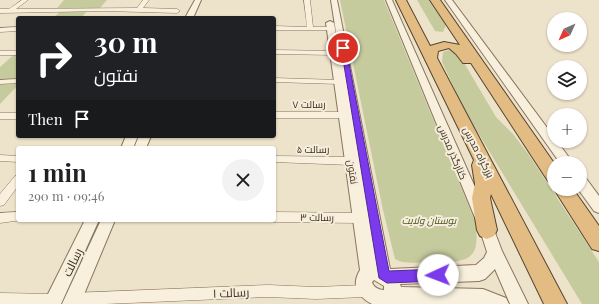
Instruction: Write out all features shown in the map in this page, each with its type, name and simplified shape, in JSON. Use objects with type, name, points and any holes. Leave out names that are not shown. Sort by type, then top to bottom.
[{"type":"highway","name":"بزرگراه مدرس","points":[[401,0],[556,304]]},
{"type":"highway","points":[[411,0],[434,34],[448,36],[452,26]]},
{"type":"highway","points":[[435,0],[547,166]]},
{"type":"highway","points":[[431,58],[434,49],[438,46],[447,44],[455,46],[464,55],[489,96],[505,118],[532,143]]},
{"type":"highway","points":[[476,146],[484,184],[481,198],[487,230]]},
{"type":"highway","points":[[568,196],[599,242]]},
{"type":"street","points":[[10,11],[26,0]]},
{"type":"street","points":[[139,10],[146,0]]},
{"type":"street","points":[[190,16],[198,0]]},
{"type":"street","points":[[198,16],[205,0]]},
{"type":"street","points":[[308,0],[310,29]]},
{"type":"street","name":"کنارگذر مدرس","points":[[389,0],[487,230],[494,253],[519,304]]},
{"type":"street","points":[[448,0],[562,156]]},
{"type":"street","name":"نفتون","points":[[331,5],[331,29],[339,82],[346,96],[344,115],[360,218],[380,275]]},
{"type":"street","name":"نفتون","points":[[331,5],[346,96],[380,275]]},
{"type":"street","points":[[0,11],[176,11]]},
{"type":"street","points":[[276,28],[331,29]]},
{"type":"street","points":[[0,30],[16,29]]},
{"type":"street","points":[[276,52],[335,53]]},
{"type":"street","points":[[0,53],[16,53]]},
{"type":"street","points":[[0,82],[16,80]]},
{"type":"street","points":[[276,80],[339,82]]},
{"type":"street","name":"رسالت ۷","points":[[276,115],[344,115]]},
{"type":"street","points":[[0,116],[16,116]]},
{"type":"street","points":[[0,158],[16,159]]},
{"type":"street","name":"رسالت ۵","points":[[276,159],[351,161]]},
{"type":"street","points":[[0,202],[16,182]]},
{"type":"street","points":[[587,191],[599,207]]},
{"type":"street","points":[[0,218],[16,217]]},
{"type":"street","name":"رسالت ۳","points":[[276,217],[360,218]]},
{"type":"street","name":"رسالت","points":[[53,302],[91,222]]},
{"type":"street","name":"رسالت","points":[[72,301],[107,222]]},
{"type":"street","points":[[379,299],[364,281],[380,275],[479,273],[490,262],[494,253]]},
{"type":"street","points":[[379,299],[392,287],[380,275]]},
{"type":"street","name":"رسالت ۱","points":[[72,301],[261,291],[316,293],[379,299]]},
{"type":"street","points":[[379,299],[483,297],[500,304]]},
{"type":"street","points":[[0,299],[53,302]]},
{"type":"green space","points":[[64,0],[107,0],[100,8],[90,8],[83,16],[55,16],[64,8],[57,8]]},
{"type":"green space","name":"بوستان ولایت","points":[[340,0],[384,0],[475,221],[477,235],[476,246],[473,253],[468,258],[452,262],[411,263],[395,259],[383,210]]},
{"type":"green space","points":[[417,0],[429,0],[446,25],[443,32],[435,31]]},
{"type":"green space","points":[[452,49],[460,56],[496,117],[513,134],[547,183],[547,196],[556,196],[599,262],[599,304],[582,304],[466,113],[442,62],[443,52]]},
{"type":"green space","points":[[16,53],[16,87],[0,104],[0,67]]},
{"type":"route","points":[[343,48],[383,274],[387,277],[438,275]]}]
